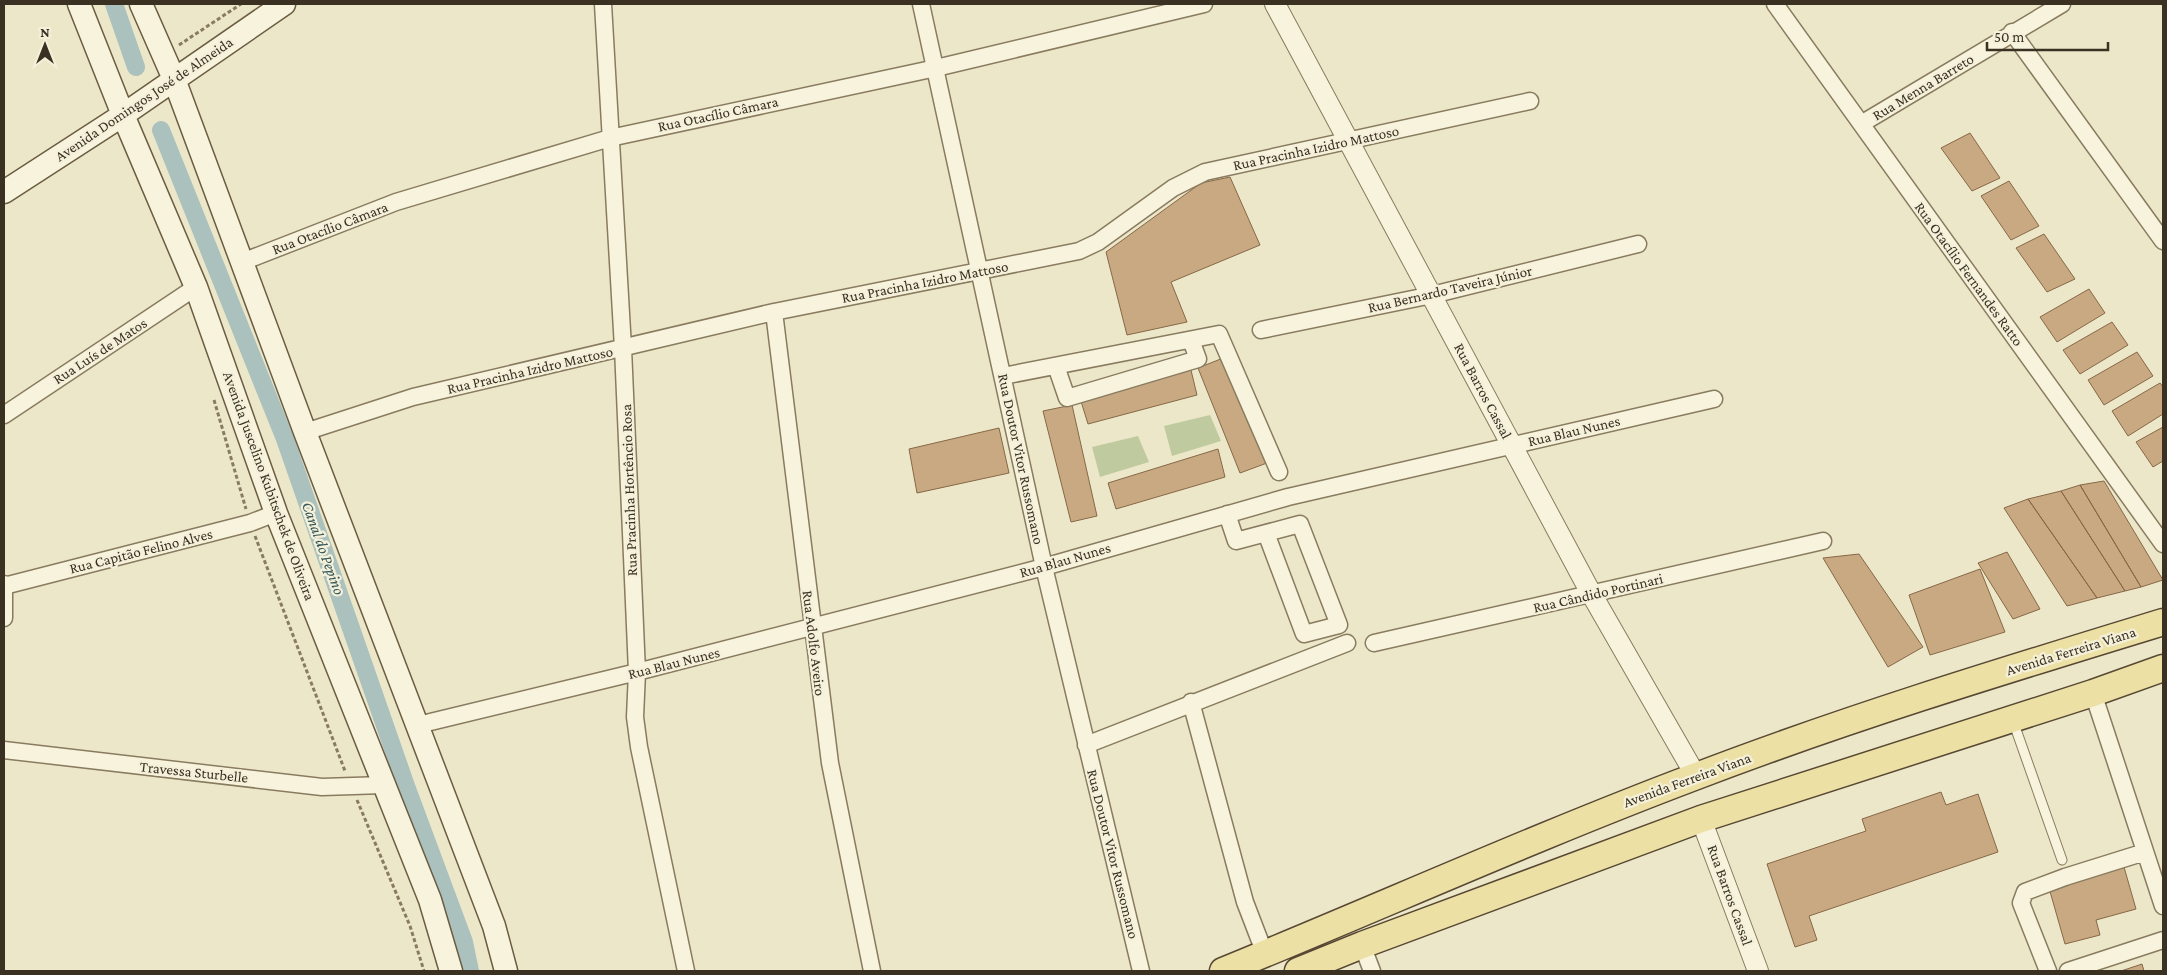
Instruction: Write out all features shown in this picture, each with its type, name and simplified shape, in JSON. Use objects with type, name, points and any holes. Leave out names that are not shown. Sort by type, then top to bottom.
[{"type":"main road","name":"Avenida Juscelino Kubitschek de Oliveira","points":[[79,4],[123,115],[196,287],[276,514],[430,900],[451,971]]},
{"type":"main road","points":[[141,4],[174,79],[305,432],[494,926],[506,971]]},
{"type":"main road","name":"Avenida Domingos José de Almeida","points":[[4,192],[123,115],[284,4]]},
{"type":"main road","name":"Avenida Ferreira Viana","points":[[1223,971],[1332,924],[1696,776],[1923,696],[2163,622]]},
{"type":"main road","points":[[1298,971],[1362,945],[1702,818],[2093,693],[2163,668]]},
{"type":"street","name":"Rua Pracinha Hortêncio Rosa","points":[[603,4],[623,348],[637,672],[635,717],[639,747],[686,971]]},
{"type":"street","name":"Rua Doutor Vitor Russomano","points":[[921,4],[1044,567],[1141,971]]},
{"type":"street","name":"Rua Otacílio Câmara","points":[[242,262],[396,202],[610,138],[936,68],[1204,4]]},
{"type":"street","name":"Rua Barros Cassal","points":[[1275,4],[1592,595],[1696,776]]},
{"type":"street","name":"Rua Otacílio Fernandes Ratto","points":[[1775,4],[2163,544]]},
{"type":"street","name":"Rua Menna Barreto","points":[[1861,124],[2012,32],[2062,4]]},
{"type":"street","points":[[2012,32],[2163,241]]},
{"type":"street","name":"Rua Pracinha Izidro Mattoso","points":[[305,432],[413,397],[774,312],[1079,251],[1098,242],[1173,188],[1205,172],[1530,102]]},
{"type":"street","name":"Rua Bernardo Taveira Júnior","points":[[1261,330],[1432,296],[1638,244]]},
{"type":"street","name":"Rua Luís de Matos","points":[[4,415],[196,287]]},
{"type":"street","name":"Rua Adolfo Aveiro","points":[[774,312],[811,627],[830,763],[872,971]]},
{"type":"street","points":[[1003,376],[1219,334],[1279,472]]},
{"type":"street","points":[[1056,366],[1067,398],[1198,358],[1191,340]]},
{"type":"street","name":"Rua Blau Nunes","points":[[418,725],[637,672],[1044,567],[1288,496],[1714,399]]},
{"type":"street","name":"Rua Capitão Felino Alves","points":[[4,585],[250,523],[276,514]]},
{"type":"street","points":[[1227,514],[1236,541],[1266,533],[1300,524],[1339,625],[1304,634],[1266,533]]},
{"type":"street","name":"Rua Cândido Portinari","points":[[1374,643],[1823,541]]},
{"type":"street","points":[[4,585],[4,618]]},
{"type":"street","points":[[1086,745],[1347,642]]},
{"type":"street","points":[[2093,693],[2163,906]]},
{"type":"street","points":[[1191,702],[1245,902],[1265,954]]},
{"type":"street","name":"Travessa Sturbelle","points":[[4,750],[322,787],[384,785]]},
{"type":"street","name":"Rua Barros Cassal","points":[[1702,818],[1758,971]]},
{"type":"street","points":[[2048,971],[2021,903],[2025,892],[2065,877],[2145,852]]},
{"type":"street","points":[[2068,971],[2163,940]]},
{"type":"street","points":[[1362,945],[1372,971]]},
{"type":"lane","points":[[2012,718],[2062,860]]},
{"type":"path","points":[[164,55],[241,4]]},
{"type":"path","points":[[211,390],[250,523],[351,787],[410,926],[424,971]]},
{"type":"green space","points":[[1210,415],[1221,441],[1172,456],[1164,426]]},
{"type":"green space","points":[[1138,436],[1149,462],[1100,477],[1092,447]]},
{"type":"building","points":[[1970,133],[2000,178],[1972,191],[1941,148]]},
{"type":"building","points":[[1230,177],[1260,245],[1171,282],[1187,322],[1127,335],[1106,252],[1201,183]]},
{"type":"building","points":[[2009,181],[2039,226],[2011,240],[1981,196]]},
{"type":"building","points":[[2044,234],[2075,279],[2047,292],[2016,248]]},
{"type":"building","points":[[2089,289],[2105,313],[2057,342],[2040,317]]},
{"type":"building","points":[[2112,322],[2128,345],[2080,374],[2063,350]]},
{"type":"building","points":[[2137,352],[2153,376],[2104,405],[2088,380]]},
{"type":"building","points":[[1223,358],[1267,463],[1240,473],[1198,368]]},
{"type":"building","points":[[1190,366],[1197,395],[1088,424],[1080,398]]},
{"type":"building","points":[[2160,383],[2163,387],[2163,414],[2128,436],[2112,411]]},
{"type":"building","points":[[1072,405],[1097,516],[1071,522],[1043,411]]},
{"type":"building","points":[[2163,427],[2163,461],[2153,467],[2136,442]]},
{"type":"building","points":[[999,428],[1009,473],[917,493],[909,449]]},
{"type":"building","points":[[1218,449],[1225,477],[1116,509],[1108,483]]},
{"type":"building","points":[[2104,481],[2163,580],[2141,587],[2080,485]]},
{"type":"building","points":[[2080,485],[2141,587],[2125,591],[2061,491]]},
{"type":"building","points":[[2061,491],[2125,591],[2097,598],[2028,499]]},
{"type":"building","points":[[2028,499],[2097,598],[2067,606],[2004,508]]},
{"type":"building","points":[[2007,552],[2040,609],[2013,619],[1978,563]]},
{"type":"building","points":[[1859,554],[1923,647],[1888,667],[1823,558]]},
{"type":"building","points":[[1980,569],[2005,632],[1930,655],[1909,595]]},
{"type":"building","points":[[1941,792],[1946,805],[1978,794],[1998,852],[1809,916],[1817,940],[1795,947],[1767,864],[1866,831],[1862,819]]},
{"type":"building","points":[[2124,867],[2136,909],[2096,920],[2100,935],[2065,944],[2049,888]]},
{"type":"building","points":[[2142,964],[2144,971],[2121,971]]},
{"type":"waterway","name":"Canal do Pepino","points":[[114,4],[136,67]]},
{"type":"waterway","name":"Canal do Pepino","points":[[161,130],[285,439],[406,786],[464,942],[470,971]]}]
